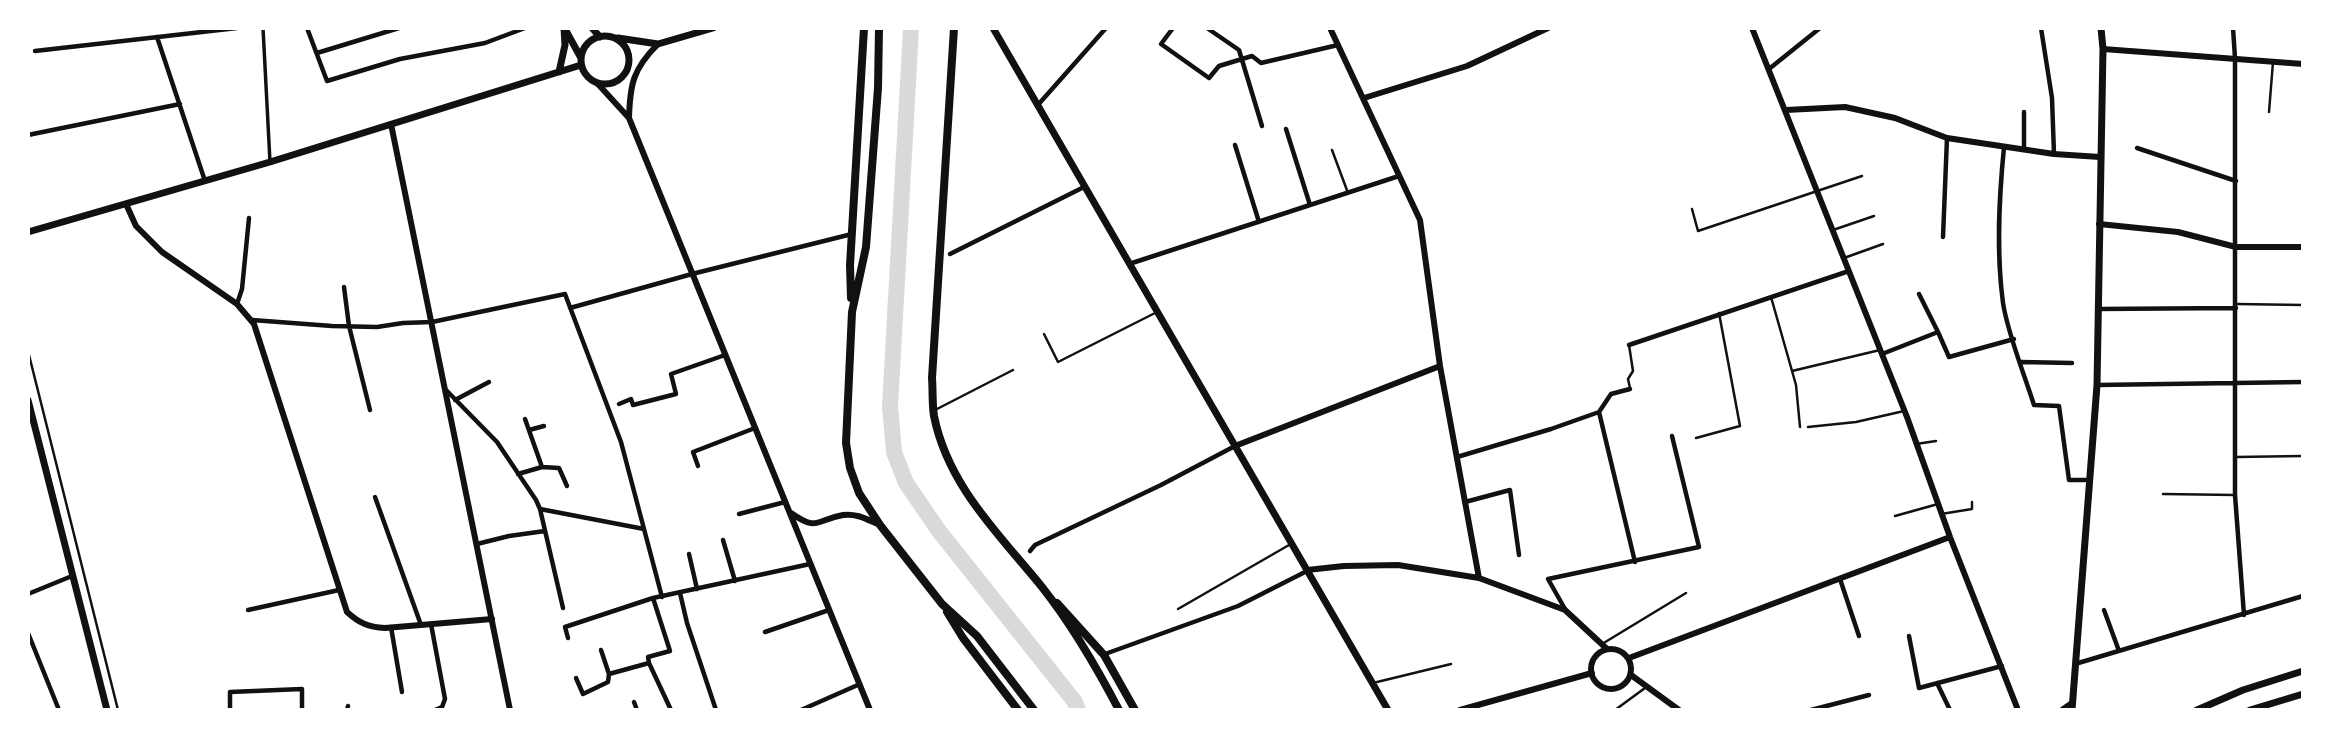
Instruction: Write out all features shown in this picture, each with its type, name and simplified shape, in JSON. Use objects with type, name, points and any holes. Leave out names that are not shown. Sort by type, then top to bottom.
[{"type":"highway","points":[[863,28],[852,234],[852,312],[846,443],[850,468],[859,493],[880,526],[942,604],[963,638],[1018,710]]},
{"type":"highway","points":[[852,312],[866,247],[878,88],[879,28]]},
{"type":"highway","points":[[954,28],[933,365],[934,410],[943,447],[962,486],[987,523],[1104,655],[1135,710]]},
{"type":"highway","points":[[1043,589],[1097,668],[1119,710]]},
{"type":"highway","points":[[942,604],[977,636],[1034,710]]},
{"type":"main road","points":[[564,28],[587,76],[597,83],[629,118],[870,710]]},
{"type":"main road","points":[[559,72],[565,45],[564,28]]},
{"type":"main road","points":[[592,28],[600,37]]},
{"type":"main road","points":[[581,62],[585,47],[594,38],[613,37],[658,44],[713,28]]},
{"type":"main road","points":[[993,28],[1388,710]]},
{"type":"main road","points":[[1330,28],[1420,220],[1440,366],[1479,578]]},
{"type":"main road","points":[[1364,98],[1467,66],[1548,28]]},
{"type":"main road","points":[[1752,28],[1881,352],[2018,710]]},
{"type":"main road","points":[[2062,710],[2072,706],[2096,385],[2103,50],[2101,28]]},
{"type":"main road","points":[[597,83],[616,82],[628,68],[627,50],[613,37]]},
{"type":"main road","points":[[629,118],[631,83],[638,67],[658,44]]},
{"type":"main road","points":[[2103,50],[2303,64]]},
{"type":"main road","points":[[28,232],[270,162],[559,72],[581,62]]},
{"type":"main road","points":[[1786,110],[1845,107],[1871,111],[1947,138],[2100,158]]},
{"type":"main road","points":[[391,124],[510,710]]},
{"type":"main road","points":[[126,204],[136,226],[162,252],[237,304],[251,320],[262,343],[347,612],[369,627],[492,619]]},
{"type":"main road","points":[[2099,224],[2178,232],[2236,247],[2303,247]]},
{"type":"main road","points":[[1235,446],[1440,366]]},
{"type":"main road","points":[[28,400],[29,413],[107,710]]},
{"type":"main road","points":[[789,512],[804,522],[817,524],[843,516],[858,515],[880,526]]},
{"type":"main road","points":[[1629,658],[1950,537]]},
{"type":"main road","points":[[1307,570],[1398,565],[1479,578],[1565,610],[1604,646],[1619,650],[1629,658],[1630,675],[1623,685],[1610,689],[1598,684],[1592,673],[1593,661],[1604,646]]},
{"type":"main road","points":[[2197,710],[2243,690],[2303,671]]},
{"type":"main road","points":[[1460,710],[1592,673]]},
{"type":"main road","points":[[1630,675],[1679,710]]},
{"type":"main road","points":[[2251,710],[2303,694]]},
{"type":"street","points":[[35,51],[237,28]]},
{"type":"street","points":[[263,28],[270,162]]},
{"type":"street","points":[[307,28],[327,80],[400,59],[485,43],[525,28]]},
{"type":"street","points":[[317,53],[399,28]]},
{"type":"street","points":[[509,28],[512,34]]},
{"type":"street","points":[[1037,106],[1107,28]]},
{"type":"street","points":[[1173,28],[1161,44],[1209,78],[1219,66],[1252,56],[1261,63],[1338,45]]},
{"type":"street","points":[[1207,28],[1239,50],[1262,126]]},
{"type":"street","points":[[1769,69],[1820,28]]},
{"type":"street","points":[[2041,28],[2052,98],[2054,154]]},
{"type":"street","points":[[2233,28],[2235,495],[2244,615]]},
{"type":"street","points":[[157,37],[205,181]]},
{"type":"street","points":[[28,135],[180,104]]},
{"type":"street","points":[[2024,113],[2024,150]]},
{"type":"street","points":[[1286,129],[1310,205]]},
{"type":"street","points":[[1944,237],[1947,138]]},
{"type":"street","points":[[1235,145],[1259,222]]},
{"type":"street","points":[[2004,147],[1998,237],[2003,303],[2034,405],[2059,405],[2069,480],[2089,480]]},
{"type":"street","points":[[2137,149],[2235,181]]},
{"type":"street","points":[[1129,264],[1400,176]]},
{"type":"street","points":[[950,254],[1084,187]]},
{"type":"street","points":[[237,304],[242,289],[249,218]]},
{"type":"street","points":[[570,308],[852,234]]},
{"type":"street","points":[[1629,345],[1849,271]]},
{"type":"street","points":[[344,287],[349,326],[370,410]]},
{"type":"street","points":[[251,320],[377,327],[432,322],[565,294],[621,442],[662,597]]},
{"type":"street","points":[[1919,294],[1949,357],[2014,339]]},
{"type":"street","points":[[2097,309],[2236,306]]},
{"type":"street","points":[[1881,352],[1938,332]]},
{"type":"street","points":[[619,404],[631,400],[632,405],[676,394],[671,374],[725,355]]},
{"type":"street","points":[[2021,362],[2072,363]]},
{"type":"street","points":[[456,400],[489,382]]},
{"type":"street","points":[[2096,385],[2303,382]]},
{"type":"street","points":[[1457,457],[1599,412],[1611,394],[1630,389]]},
{"type":"street","points":[[447,390],[497,442],[540,509],[563,608]]},
{"type":"street","points":[[1599,412],[1635,562]]},
{"type":"street","points":[[525,419],[542,467]]},
{"type":"street","points":[[529,430],[544,426]]},
{"type":"street","points":[[698,466],[693,452],[755,428]]},
{"type":"street","points":[[1565,610],[1548,579],[1699,547],[1672,436]]},
{"type":"street","points":[[1030,551],[1035,545],[1161,485],[1235,446]]},
{"type":"street","points":[[518,474],[542,467],[559,468],[567,486]]},
{"type":"street","points":[[1465,502],[1510,490],[1519,555]]},
{"type":"street","points":[[376,496],[421,625]]},
{"type":"street","points":[[739,514],[785,502]]},
{"type":"street","points":[[540,509],[644,529]]},
{"type":"street","points":[[477,544],[545,531]]},
{"type":"street","points":[[723,540],[735,581]]},
{"type":"street","points":[[689,554],[697,589]]},
{"type":"street","points":[[568,638],[565,627],[653,598],[810,564]]},
{"type":"street","points":[[1104,655],[1238,606],[1307,570]]},
{"type":"street","points":[[28,594],[72,576]]},
{"type":"street","points":[[1840,579],[1859,636]]},
{"type":"street","points":[[248,610],[339,590]]},
{"type":"street","points":[[680,593],[687,624],[716,710]]},
{"type":"street","points":[[2074,664],[2303,596]]},
{"type":"street","points":[[653,598],[670,651],[648,657],[671,710]]},
{"type":"street","points":[[765,632],[829,610]]},
{"type":"street","points":[[2104,610],[2119,651]]},
{"type":"street","points":[[431,624],[445,699],[442,707],[435,710]]},
{"type":"street","points":[[391,627],[402,692]]},
{"type":"street","points":[[28,633],[59,710]]},
{"type":"street","points":[[1909,636],[1919,688],[2001,666]]},
{"type":"street","points":[[576,678],[583,694],[608,682],[609,674],[601,650]]},
{"type":"street","points":[[609,674],[649,663]]},
{"type":"street","points":[[1937,683],[1950,710]]},
{"type":"street","points":[[803,710],[860,684]]},
{"type":"street","points":[[230,710],[230,692],[302,689],[302,710]]},
{"type":"street","points":[[1811,710],[1869,695]]},
{"type":"street","points":[[634,702],[637,710]]},
{"type":"lane","points":[[2269,112],[2273,62]]},
{"type":"lane","points":[[1332,150],[1348,193]]},
{"type":"lane","points":[[1692,209],[1698,231],[1862,176]]},
{"type":"lane","points":[[1833,230],[1874,216]]},
{"type":"lane","points":[[1844,258],[1883,244]]},
{"type":"lane","points":[[1771,297],[1797,385],[1800,427]]},
{"type":"lane","points":[[2236,306],[2303,305]]},
{"type":"lane","points":[[1044,334],[1058,362],[1157,312]]},
{"type":"lane","points":[[1696,438],[1740,426],[1719,313]]},
{"type":"lane","points":[[1629,345],[1633,371],[1628,379],[1630,389]]},
{"type":"lane","points":[[28,351],[118,710]]},
{"type":"lane","points":[[1792,371],[1881,352]]},
{"type":"lane","points":[[934,410],[1013,370]]},
{"type":"lane","points":[[1808,427],[1856,422],[1904,411]]},
{"type":"lane","points":[[1916,444],[1936,442]]},
{"type":"lane","points":[[2235,457],[2303,456]]},
{"type":"lane","points":[[2163,494],[2235,495]]},
{"type":"lane","points":[[1941,514],[1972,509],[1972,502]]},
{"type":"lane","points":[[1895,516],[1938,505]]},
{"type":"lane","points":[[1178,609],[1292,543]]},
{"type":"lane","points":[[1604,646],[1686,593]]},
{"type":"lane","points":[[1373,682],[1451,664]]},
{"type":"lane","points":[[1615,710],[1647,686]]},
{"type":"waterway","points":[[911,28],[890,406],[894,452],[906,483],[939,531],[1075,702],[1078,710]]}]
